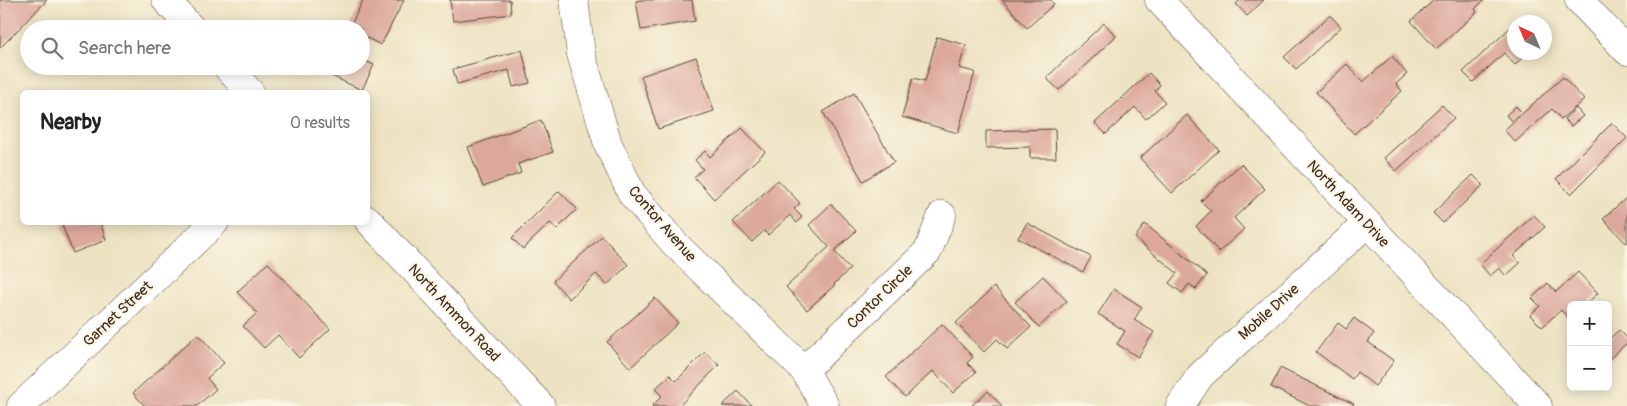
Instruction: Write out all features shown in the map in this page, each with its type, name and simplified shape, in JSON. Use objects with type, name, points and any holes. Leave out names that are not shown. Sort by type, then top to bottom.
[{"type":"street","points":[[166,0],[184,20]]},
{"type":"street","name":"Contor Avenue","points":[[574,0],[581,54],[597,108],[608,144],[632,194],[675,244],[804,370],[825,406]]},
{"type":"street","name":"North Adam Drive","points":[[1159,0],[1366,224],[1538,406]]},
{"type":"street","points":[[1579,0],[1627,52]]},
{"type":"street","points":[[234,75],[248,90]]},
{"type":"street","name":"Contor Circle","points":[[804,370],[928,251],[942,214]]},
{"type":"street","name":"North Ammon Road","points":[[370,222],[541,406]]},
{"type":"street","name":"Mobile Drive","points":[[1180,406],[1200,376],[1366,224]]},
{"type":"street","name":"Garnet Street","points":[[21,406],[212,225]]},
{"type":"building","points":[[0,0],[47,0],[27,20],[20,20],[20,28],[0,48]]},
{"type":"building","points":[[363,0],[404,0],[381,45],[370,40],[370,20],[353,20]]},
{"type":"building","points":[[450,0],[510,0],[511,14],[453,21]]},
{"type":"building","points":[[692,0],[695,21],[641,30],[636,1]]},
{"type":"building","points":[[1002,0],[1051,0],[1054,4],[1027,28]]},
{"type":"building","points":[[1240,0],[1264,0],[1247,16],[1236,4]]},
{"type":"building","points":[[1434,0],[1484,0],[1475,9],[1477,12],[1436,49],[1411,21]]},
{"type":"building","points":[[1330,15],[1341,27],[1296,69],[1284,57]]},
{"type":"building","points":[[1104,23],[1116,36],[1059,90],[1046,78]]},
{"type":"building","points":[[1507,31],[1507,56],[1504,53],[1473,82],[1463,72]]},
{"type":"building","points":[[937,37],[966,45],[959,68],[975,72],[958,133],[902,117],[913,78],[925,81]]},
{"type":"building","points":[[522,50],[530,83],[513,87],[509,70],[457,84],[453,69]]},
{"type":"building","points":[[1392,56],[1407,74],[1396,84],[1402,91],[1354,134],[1316,92],[1347,64],[1363,82]]},
{"type":"building","points":[[696,57],[714,111],[658,129],[641,76]]},
{"type":"building","points":[[1510,60],[1520,60],[1515,65]]},
{"type":"building","points":[[370,63],[374,65],[370,73]]},
{"type":"building","points":[[1149,73],[1160,85],[1155,91],[1165,102],[1146,119],[1135,107],[1106,134],[1095,123]]},
{"type":"building","points":[[330,75],[369,75],[362,90]]},
{"type":"building","points":[[1563,77],[1584,100],[1561,119],[1552,109],[1515,142],[1504,130]]},
{"type":"building","points":[[854,93],[894,162],[863,181],[823,112]]},
{"type":"building","points":[[1442,105],[1454,118],[1396,171],[1384,158]]},
{"type":"building","points":[[1516,106],[1521,112],[1511,121],[1506,115]]},
{"type":"building","points":[[1576,108],[1583,116],[1571,126],[1564,119]]},
{"type":"building","points":[[1187,115],[1219,150],[1172,193],[1140,158]]},
{"type":"building","points":[[541,120],[553,152],[518,164],[521,173],[483,187],[468,147]]},
{"type":"building","points":[[1612,123],[1627,138],[1571,194],[1556,179]]},
{"type":"building","points":[[742,128],[765,152],[714,199],[694,177],[703,169],[695,160],[705,151],[710,157]]},
{"type":"building","points":[[1055,129],[1056,158],[1030,158],[1030,147],[986,148],[986,131]]},
{"type":"building","points":[[1241,164],[1265,189],[1234,218],[1244,229],[1219,252],[1196,226],[1211,211],[1201,201]]},
{"type":"building","points":[[1473,175],[1483,185],[1443,223],[1433,213]]},
{"type":"building","points":[[778,180],[800,203],[794,209],[802,217],[797,223],[790,215],[768,235],[764,231],[752,242],[733,222]]},
{"type":"building","points":[[559,191],[577,209],[557,229],[550,223],[523,249],[512,238]]},
{"type":"building","points":[[1627,197],[1627,244],[1603,219]]},
{"type":"building","points":[[831,204],[856,231],[834,251],[850,269],[807,310],[786,287],[829,247],[809,225]]},
{"type":"building","points":[[1534,215],[1545,227],[1513,256],[1520,263],[1506,276],[1499,268],[1490,276],[1480,264]]},
{"type":"building","points":[[1027,223],[1091,257],[1083,272],[1018,238]]},
{"type":"building","points":[[1145,224],[1207,275],[1196,289],[1189,284],[1182,293],[1169,283],[1177,273],[1135,238]]},
{"type":"building","points":[[62,225],[101,225],[106,240],[73,253]]},
{"type":"building","points":[[602,236],[628,265],[607,285],[596,274],[569,299],[553,281]]},
{"type":"building","points":[[268,263],[330,329],[299,358],[278,335],[264,348],[243,326],[257,313],[237,292]]},
{"type":"building","points":[[1578,272],[1598,293],[1589,301],[1567,301],[1567,317],[1561,310],[1542,327],[1530,315],[1540,306],[1532,298],[1548,283],[1556,292]]},
{"type":"building","points":[[1043,276],[1067,301],[1039,327],[1015,302]]},
{"type":"building","points":[[994,287],[1031,327],[1007,349],[997,339],[984,352],[956,323]]},
{"type":"building","points":[[1114,289],[1142,307],[1134,320],[1154,332],[1138,357],[1117,344],[1125,331],[1098,314]]},
{"type":"building","points":[[655,298],[678,323],[630,368],[607,342]]},
{"type":"building","points":[[1354,318],[1374,333],[1368,342],[1394,361],[1375,386],[1357,372],[1352,379],[1316,352],[1338,323],[1346,329]]},
{"type":"building","points":[[942,324],[973,357],[967,363],[976,372],[953,393],[933,371],[905,397],[886,377]]},
{"type":"building","points":[[1619,330],[1627,338],[1627,343],[1612,356],[1612,346],[1612,336]]},
{"type":"building","points":[[198,334],[224,363],[207,378],[216,389],[197,406],[145,406],[133,393]]},
{"type":"building","points":[[705,352],[719,365],[679,406],[652,406],[662,396],[655,389],[670,375],[676,381]]},
{"type":"building","points":[[1280,368],[1354,404],[1353,406],[1310,406],[1271,387]]},
{"type":"building","points":[[738,391],[752,406],[722,406]]},
{"type":"building","points":[[988,391],[1002,406],[971,406]]}]
